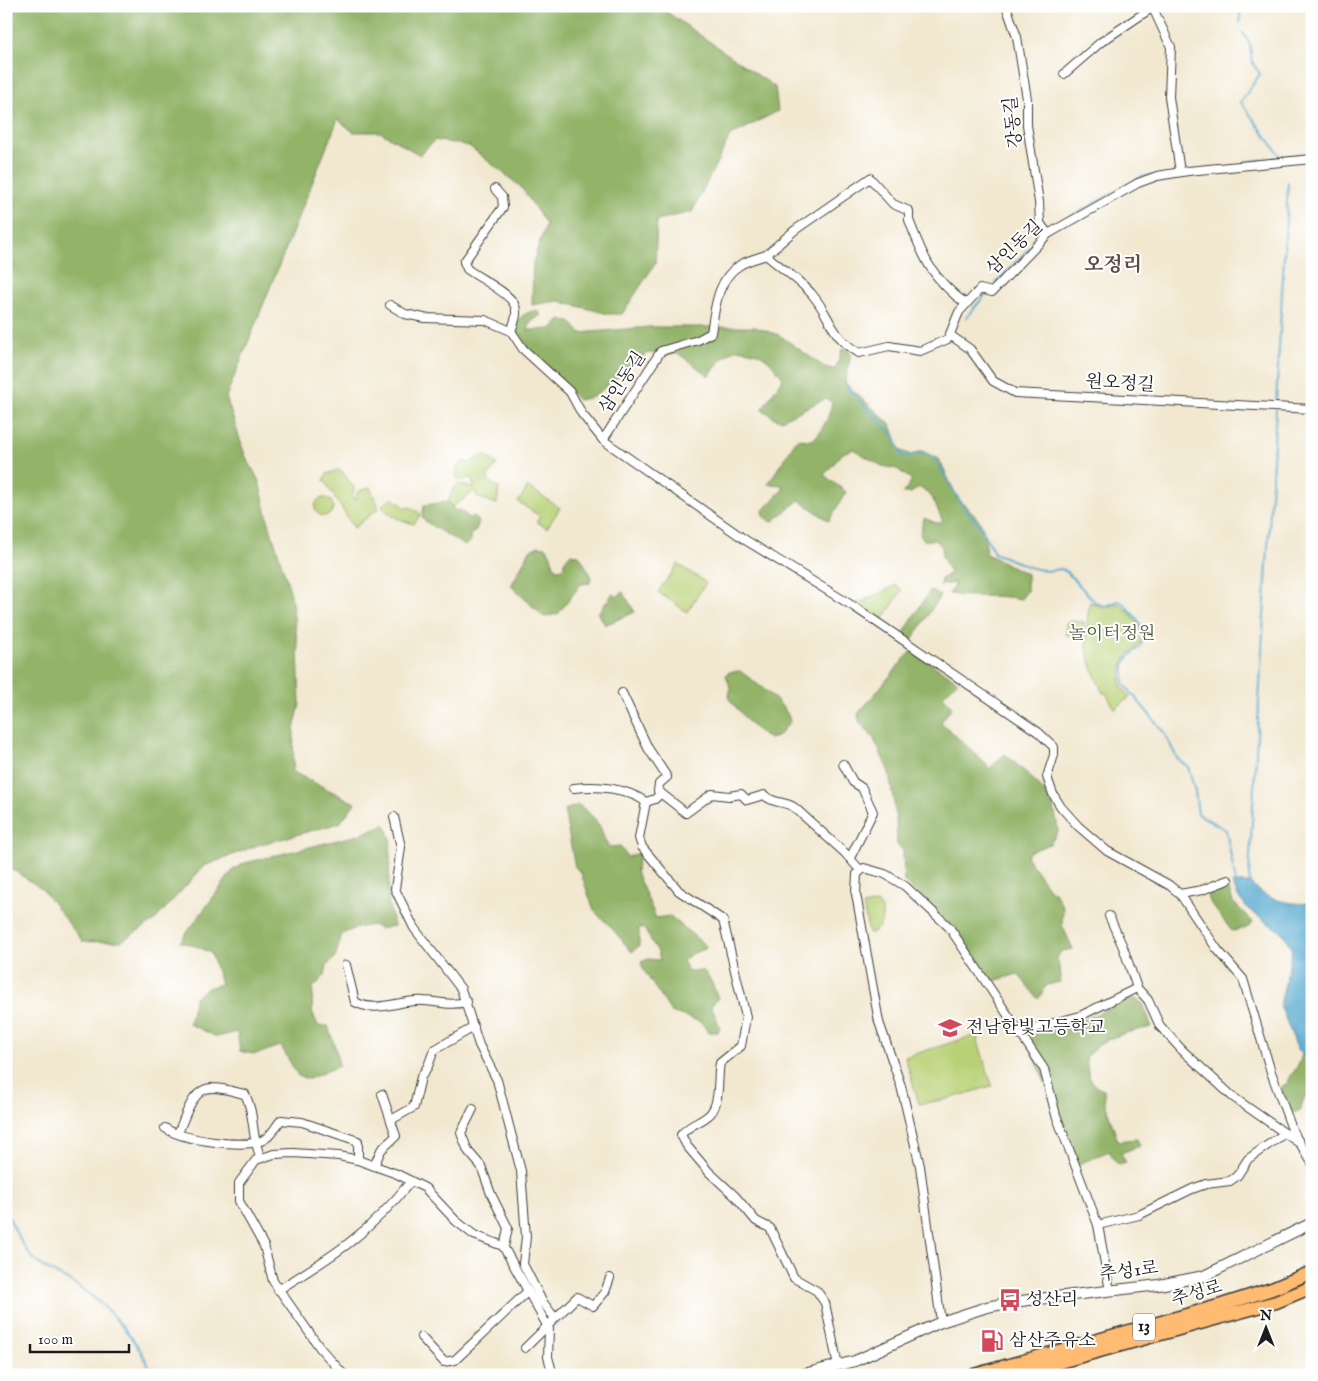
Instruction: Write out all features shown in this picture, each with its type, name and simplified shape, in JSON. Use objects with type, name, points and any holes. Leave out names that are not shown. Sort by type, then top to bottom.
[{"type":"main road","name":"추성로","points":[[974,1375],[1222,1305],[1272,1289],[1312,1272]]},
{"type":"main road","name":"추성로","points":[[1013,1375],[1276,1302],[1312,1286]]},
{"type":"street","name":"강동길","points":[[1006,6],[1017,37],[1024,80],[1027,125],[1039,202],[1040,223],[1048,234]]},
{"type":"street","points":[[1064,74],[1101,42],[1152,7],[1171,47],[1169,97],[1180,172]]},
{"type":"street","name":"삼인동길","points":[[950,336],[959,312],[980,289],[992,292],[1048,234],[1138,183],[1180,172],[1312,160]]},
{"type":"street","points":[[950,336],[948,339],[920,351],[889,346],[859,353],[845,345],[837,336],[811,293],[766,255],[795,230],[870,178],[893,204],[909,211],[909,220],[932,273],[945,288],[966,304]]},
{"type":"street","points":[[390,305],[405,314],[424,318],[485,320],[511,331],[516,317],[515,305],[507,296],[467,269],[464,262],[503,207],[502,197],[495,189]]},
{"type":"street","name":"삼인동길","points":[[511,331],[523,349],[570,392],[582,414],[603,440],[662,351],[698,340],[711,332],[717,297],[726,277],[740,265],[766,255]]},
{"type":"street","name":"원오정길","points":[[950,336],[970,349],[994,381],[1015,393],[1312,409]]},
{"type":"street","points":[[603,440],[747,541],[849,603],[1038,732],[1054,747],[1054,755],[1048,771],[1048,784],[1061,807],[1078,826],[1107,851],[1169,885],[1180,894],[1217,949],[1243,979],[1271,1072],[1293,1132],[1312,1164]]},
{"type":"street","points":[[622,693],[648,748],[667,778],[659,784],[658,788],[661,793],[686,813],[712,794],[729,796],[740,794],[747,800],[764,795],[772,802],[790,804],[850,858],[860,870]]},
{"type":"street","points":[[843,764],[853,782],[862,788],[873,812],[850,858]]},
{"type":"street","points":[[574,788],[612,787],[646,802],[655,799],[661,793]]},
{"type":"street","points":[[646,802],[640,838],[642,847],[679,891],[723,920],[746,1017],[741,1046],[720,1063],[715,1104],[710,1114],[685,1129],[681,1135],[687,1146],[709,1172],[736,1197],[756,1221],[770,1228],[794,1278],[817,1291],[825,1303],[838,1366]]},
{"type":"street","points":[[394,817],[402,847],[396,880],[396,892],[414,928],[461,989],[479,1044],[498,1080],[519,1161],[526,1237],[523,1264],[542,1301],[554,1317]]},
{"type":"street","points":[[941,1322],[920,1166],[902,1086],[883,1036],[875,1002],[856,894],[855,878],[860,870],[871,868],[896,880],[918,897],[943,921],[984,977],[1044,1069],[1056,1115],[1098,1225],[1110,1291]]},
{"type":"street","points":[[1180,894],[1202,890],[1228,880]]},
{"type":"street","points":[[1109,916],[1129,960],[1137,988],[1148,1000],[1160,1026],[1182,1050],[1241,1104],[1299,1143]]},
{"type":"street","points":[[346,965],[355,1002],[360,1004],[384,1006],[426,1000],[447,1005],[466,1002]]},
{"type":"street","points":[[1020,1032],[1080,1016],[1137,988]]},
{"type":"street","points":[[392,1120],[414,1107],[421,1077],[428,1066],[434,1050],[474,1027]]},
{"type":"street","points":[[178,1133],[193,1100],[205,1089],[212,1088],[245,1094],[251,1105],[254,1143],[261,1158]]},
{"type":"street","points":[[374,1166],[381,1150],[396,1136],[382,1094]]},
{"type":"street","points":[[473,1109],[461,1133],[468,1151],[481,1166],[491,1194],[508,1228],[504,1247],[527,1292],[548,1326],[548,1357],[553,1375]]},
{"type":"street","points":[[165,1128],[220,1144],[254,1143],[267,1138],[281,1120],[302,1122],[358,1141],[358,1160]]},
{"type":"street","points":[[1098,1225],[1138,1215],[1192,1188],[1230,1181],[1237,1176],[1248,1160],[1267,1144],[1285,1133]]},
{"type":"street","points":[[344,1375],[320,1348],[270,1277],[264,1246],[238,1197],[238,1185],[256,1160],[274,1154],[313,1154],[358,1160],[411,1181],[429,1192],[456,1221],[474,1234],[504,1247]]},
{"type":"street","points":[[278,1290],[351,1243],[373,1224],[411,1181]]},
{"type":"street","name":"추성1로","points":[[800,1375],[855,1361],[941,1322],[987,1307],[1012,1302],[1110,1291],[1204,1276],[1312,1223]]},
{"type":"street","points":[[525,1348],[576,1297],[593,1306],[605,1292],[610,1278]]},
{"type":"street","points":[[421,1337],[444,1362],[454,1360],[527,1292]]},
{"type":"green space","points":[[6,6],[658,6],[775,87],[778,111],[730,136],[692,212],[657,220],[655,264],[622,314],[608,314],[559,301],[532,305],[533,262],[546,224],[521,187],[469,146],[435,140],[420,155],[380,132],[353,132],[338,119],[226,397],[245,455],[259,481],[268,520],[291,594],[298,648],[300,704],[294,729],[293,772],[355,803],[340,823],[258,845],[204,866],[153,922],[121,941],[83,942],[42,889],[13,870],[6,872]]},
{"type":"green space","points":[[537,310],[541,315],[530,323],[528,330],[551,329],[561,319],[572,323],[580,333],[649,327],[755,327],[779,335],[823,366],[832,369],[836,368],[842,349],[847,349],[851,354],[845,383],[891,425],[900,450],[911,455],[922,451],[939,459],[957,497],[978,519],[983,528],[987,554],[1027,574],[1027,591],[1021,599],[949,594],[955,583],[940,585],[941,579],[950,573],[942,556],[942,547],[935,540],[924,540],[920,534],[924,518],[936,523],[943,522],[932,497],[919,487],[911,493],[903,493],[912,480],[897,469],[882,466],[853,449],[843,453],[824,475],[846,492],[829,521],[799,500],[772,522],[764,517],[763,510],[783,489],[783,485],[768,484],[797,439],[813,440],[817,436],[826,422],[832,402],[825,399],[781,420],[776,419],[762,409],[783,378],[763,356],[736,349],[722,359],[709,376],[679,354],[647,353],[593,397],[578,400],[525,347],[514,329],[517,321],[522,316]]},
{"type":"green space","points":[[485,455],[497,464],[487,479],[499,488],[497,504],[477,497],[475,491],[452,507],[448,502],[453,489],[459,484],[474,488],[471,477],[462,481],[457,478],[457,466],[463,461],[469,463]]},
{"type":"green space","points":[[338,470],[342,471],[354,488],[352,498],[356,500],[357,492],[370,487],[379,508],[354,528],[324,480],[327,474]]},
{"type":"green space","points":[[528,487],[560,508],[547,528],[537,522],[540,516],[518,502]]},
{"type":"green space","points":[[324,498],[330,501],[333,507],[330,513],[324,516],[318,513],[315,507],[318,501]]},
{"type":"green space","points":[[393,498],[406,508],[410,507],[421,514],[414,524],[396,518],[384,509],[382,505]]},
{"type":"green space","points":[[448,502],[455,511],[461,510],[469,518],[474,516],[479,522],[475,532],[470,534],[471,541],[465,546],[426,522],[422,517],[424,505]]},
{"type":"green space","points":[[539,546],[546,547],[556,569],[564,568],[565,560],[570,554],[579,555],[591,575],[590,583],[581,584],[558,614],[544,617],[511,586],[530,550]]},
{"type":"green space","points":[[678,564],[706,583],[687,612],[658,592]]},
{"type":"green space","points":[[897,585],[902,590],[882,621],[856,604]]},
{"type":"green space","points":[[930,590],[940,596],[911,642],[902,636]]},
{"type":"green space","points":[[623,592],[635,612],[605,625],[598,613],[613,593],[616,597]]},
{"type":"green space","name":"놀이터정원","points":[[1090,602],[1105,608],[1116,603],[1121,605],[1134,618],[1142,635],[1137,647],[1123,663],[1121,685],[1130,697],[1115,709],[1106,693],[1103,693],[1089,659],[1086,640]]},
{"type":"green space","points":[[1072,621],[1084,622],[1083,638],[1066,635],[1066,623]]},
{"type":"green space","points":[[911,651],[958,681],[943,696],[952,707],[941,722],[990,768],[1005,754],[1033,779],[1053,807],[1058,832],[1050,844],[1029,852],[1026,856],[1049,889],[1055,893],[1063,907],[1062,925],[1073,949],[1061,951],[1057,958],[1061,976],[1060,982],[1047,985],[1038,999],[1018,974],[990,982],[951,929],[904,882],[903,850],[897,845],[896,816],[889,772],[874,739],[859,721],[858,714]]},
{"type":"green space","points":[[740,671],[770,694],[784,708],[788,715],[790,722],[777,737],[769,739],[752,726],[729,699],[730,687],[726,675],[729,672]]},
{"type":"green space","points":[[579,805],[597,822],[605,841],[610,847],[620,846],[627,857],[639,853],[636,872],[656,918],[670,916],[706,946],[705,949],[691,954],[683,961],[687,971],[704,971],[711,981],[718,998],[711,1006],[720,1027],[718,1032],[708,1032],[701,1022],[671,1012],[643,969],[641,962],[648,959],[660,960],[658,952],[644,929],[639,927],[639,946],[632,952],[594,911],[581,873],[575,867],[564,810]]},
{"type":"green space","points":[[385,824],[391,838],[388,900],[394,926],[380,929],[373,925],[356,928],[342,934],[336,955],[327,965],[325,975],[313,988],[312,1011],[318,1026],[328,1026],[339,1066],[309,1079],[298,1076],[281,1046],[258,1054],[247,1053],[240,1051],[237,1032],[217,1037],[189,1024],[195,997],[208,988],[221,984],[211,953],[196,946],[180,942],[234,869],[245,863],[358,835]]},
{"type":"green space","points":[[1227,884],[1233,902],[1253,922],[1247,928],[1232,931],[1211,904],[1206,892]]},
{"type":"green space","points":[[877,903],[882,909],[882,918],[879,927],[869,934],[863,906]]},
{"type":"green space","points":[[1136,999],[1143,1004],[1152,1027],[1125,1033],[1107,1040],[1086,1058],[1088,1073],[1092,1082],[1104,1090],[1105,1103],[1118,1141],[1137,1139],[1140,1146],[1121,1153],[1126,1163],[1118,1165],[1109,1151],[1077,1165],[1030,1045],[1033,1033],[1069,1027],[1127,1000]]},
{"type":"green space","points":[[976,1035],[992,1086],[948,1099],[919,1104],[905,1057]]},
{"type":"green space","points":[[1302,1054],[1312,1064],[1312,1089],[1309,1090],[1310,1096],[1304,1098],[1300,1110],[1294,1113],[1290,1111],[1281,1087],[1288,1083]]},
{"type":"water","points":[[1232,883],[1250,883],[1262,894],[1286,902],[1312,903],[1312,1064],[1297,1048],[1280,1005],[1292,951],[1284,934],[1249,910],[1238,897]]},
{"type":"waterway","points":[[1240,6],[1240,23]]},
{"type":"waterway","points":[[1243,33],[1250,44],[1252,62],[1260,74],[1241,102],[1279,154]]},
{"type":"waterway","points":[[1245,162],[1312,154]]},
{"type":"waterway","points":[[1049,229],[1141,177],[1150,175]]},
{"type":"waterway","points":[[1276,404],[1288,182]]},
{"type":"waterway","points":[[996,283],[1039,238]]},
{"type":"waterway","points":[[966,318],[985,295]]},
{"type":"waterway","points":[[846,387],[894,435],[904,457],[922,453],[934,457],[961,503],[982,529],[994,553],[1032,568],[1047,571],[1061,569],[1067,572],[1095,602],[1104,606],[1119,601],[1138,620],[1143,631],[1143,640],[1140,647],[1129,657],[1124,665],[1124,684],[1163,731],[1177,758],[1188,767],[1195,791],[1198,814],[1226,830],[1236,883]]},
{"type":"waterway","points":[[1250,886],[1249,874],[1276,409]]},
{"type":"waterway","points":[[6,1212],[20,1241],[31,1256],[41,1266],[89,1294],[111,1314],[132,1338],[152,1375]]},
{"type":"place","name":"전남한빛고등학교","points":[[950,1028]]},
{"type":"place","name":"성산리","points":[[1010,1300]]},
{"type":"place","name":"삼산주유소","points":[[992,1341]]},
{"type":"district","name":"오정리","points":[[1113,265]]}]
